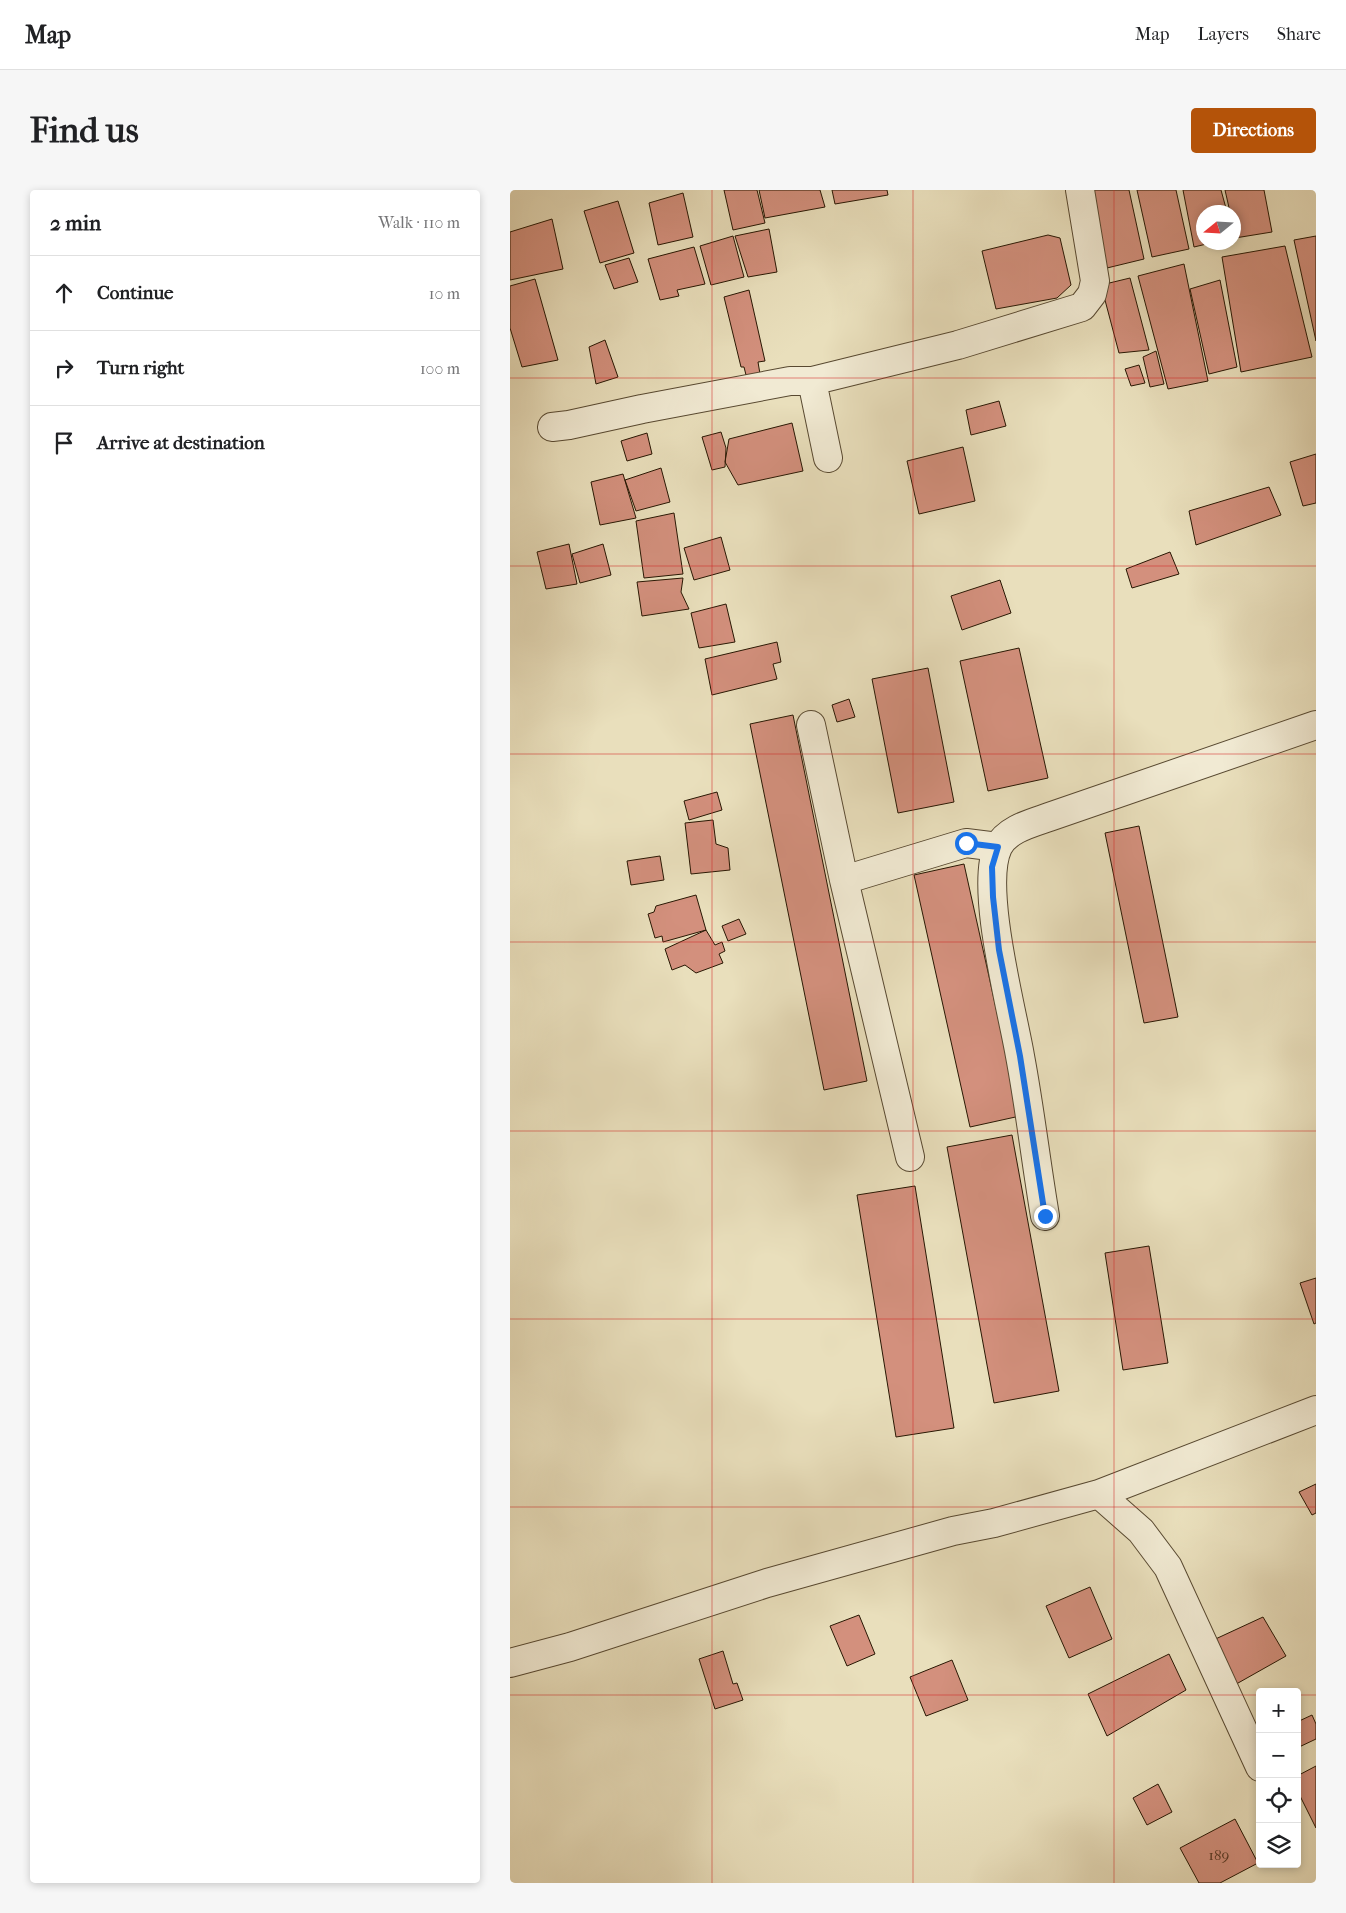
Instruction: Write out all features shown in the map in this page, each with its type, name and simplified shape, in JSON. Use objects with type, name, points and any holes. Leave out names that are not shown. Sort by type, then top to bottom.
[{"type":"street","points":[[552,427],[569,426],[642,409],[773,384],[790,381],[812,381],[958,345],[1082,307],[1092,294],[1096,281],[1080,190]]},
{"type":"street","points":[[812,381],[828,458]]},
{"type":"street","points":[[812,725],[844,880],[910,1157]]},
{"type":"street","points":[[1045,1216],[1020,1056],[999,950],[993,897],[992,867],[998,847],[1007,836],[1049,817],[1316,725]]},
{"type":"street","points":[[844,880],[966,843],[998,847]]},
{"type":"street","points":[[510,1663],[570,1647],[767,1583],[953,1531],[994,1523],[1099,1494],[1316,1410]]},
{"type":"street","points":[[1099,1494],[1141,1531],[1168,1567],[1256,1758]]},
{"type":"building","points":[[724,190],[757,190],[765,223],[733,230]]},
{"type":"building","points":[[759,190],[820,190],[825,207],[765,218]]},
{"type":"building","points":[[832,190],[887,190],[888,195],[835,204]]},
{"type":"building","points":[[1092,190],[1129,190],[1144,259],[1107,268]]},
{"type":"building","points":[[1137,190],[1176,190],[1189,249],[1152,257]]},
{"type":"building","points":[[1183,190],[1221,190],[1225,205],[1196,205],[1196,247],[1194,247]]},
{"type":"building","points":[[1225,190],[1264,190],[1272,232],[1241,237],[1241,205],[1228,205]]},
{"type":"building","points":[[683,193],[693,237],[658,245],[649,203]]},
{"type":"building","points":[[618,201],[634,253],[600,263],[584,211]]},
{"type":"building","points":[[552,219],[563,269],[510,280],[510,232]]},
{"type":"building","points":[[769,229],[777,272],[748,277],[735,236]]},
{"type":"building","points":[[1048,235],[1060,238],[1071,285],[1057,298],[996,309],[982,251]]},
{"type":"building","points":[[733,236],[744,277],[711,285],[700,246]]},
{"type":"building","points":[[1316,236],[1316,341],[1294,240]]},
{"type":"building","points":[[1285,246],[1312,357],[1241,372],[1222,257]]},
{"type":"building","points":[[694,247],[705,284],[677,290],[679,296],[660,300],[648,259]]},
{"type":"building","points":[[629,258],[638,282],[614,289],[605,265]]},
{"type":"building","points":[[1184,264],[1208,381],[1168,389],[1138,276]]},
{"type":"building","points":[[1130,278],[1149,350],[1119,353],[1101,285]]},
{"type":"building","points":[[535,279],[558,360],[522,367],[510,328],[510,286]]},
{"type":"building","points":[[1220,280],[1237,367],[1209,374],[1190,289]]},
{"type":"building","points":[[749,290],[765,361],[758,362],[760,374],[747,379],[744,367],[741,367],[724,297]]},
{"type":"building","points":[[605,340],[618,377],[596,384],[589,347]]},
{"type":"building","points":[[1156,351],[1164,384],[1150,387],[1143,357]]},
{"type":"building","points":[[1139,365],[1145,383],[1131,386],[1125,369]]},
{"type":"building","points":[[999,401],[1006,426],[971,435],[966,410]]},
{"type":"building","points":[[792,423],[803,471],[738,485],[725,462],[729,439]]},
{"type":"building","points":[[721,432],[726,448],[725,467],[712,470],[702,437]]},
{"type":"building","points":[[647,433],[652,454],[627,461],[621,441]]},
{"type":"building","points":[[963,447],[975,501],[919,514],[907,461]]},
{"type":"building","points":[[1316,454],[1316,503],[1303,506],[1290,462]]},
{"type":"building","points":[[661,468],[670,502],[636,511],[625,480]]},
{"type":"building","points":[[623,474],[636,518],[600,525],[591,482]]},
{"type":"building","points":[[1269,487],[1281,515],[1196,545],[1189,511]]},
{"type":"building","points":[[674,513],[683,574],[644,578],[636,521]]},
{"type":"building","points":[[721,537],[730,570],[694,580],[684,548]]},
{"type":"building","points":[[569,544],[577,584],[546,589],[537,552]]},
{"type":"building","points":[[603,544],[611,575],[580,583],[572,554]]},
{"type":"building","points":[[1170,552],[1179,574],[1132,588],[1126,569]]},
{"type":"building","points":[[683,578],[681,592],[689,609],[642,616],[637,582]]},
{"type":"building","points":[[1000,580],[1011,613],[962,630],[951,596]]},
{"type":"building","points":[[726,604],[735,642],[699,648],[691,613]]},
{"type":"building","points":[[777,642],[781,662],[773,664],[777,679],[712,695],[705,659]]},
{"type":"building","points":[[1019,648],[1048,778],[988,791],[960,661]]},
{"type":"building","points":[[928,668],[954,802],[898,813],[872,679]]},
{"type":"building","points":[[849,699],[855,717],[837,722],[832,705]]},
{"type":"building","points":[[793,715],[867,1081],[824,1090],[750,724]]},
{"type":"building","points":[[717,792],[722,810],[689,820],[684,801]]},
{"type":"building","points":[[713,820],[716,844],[728,848],[730,870],[691,874],[685,823]]},
{"type":"building","points":[[1139,826],[1178,1017],[1144,1023],[1105,833]]},
{"type":"building","points":[[660,856],[664,880],[631,885],[627,861]]},
{"type":"building","points":[[964,864],[1020,1116],[970,1127],[914,875]]},
{"type":"building","points":[[696,895],[706,930],[663,942],[662,936],[655,938],[648,914],[654,912],[656,906]]},
{"type":"building","points":[[739,919],[746,934],[728,941],[722,926]]},
{"type":"building","points":[[706,930],[715,945],[722,942],[725,951],[719,954],[723,963],[696,973],[685,965],[672,970],[665,949]]},
{"type":"building","points":[[1012,1135],[1059,1391],[994,1403],[947,1147]]},
{"type":"building","points":[[915,1186],[954,1428],[896,1437],[857,1195]]},
{"type":"building","points":[[1149,1246],[1168,1363],[1123,1370],[1105,1253]]},
{"type":"building","points":[[1316,1278],[1316,1323],[1314,1324],[1300,1283]]},
{"type":"building","points":[[1316,1484],[1316,1513],[1312,1515],[1299,1492]]},
{"type":"building","points":[[1090,1587],[1112,1639],[1069,1658],[1046,1606]]},
{"type":"building","points":[[859,1615],[875,1654],[847,1666],[830,1626]]},
{"type":"building","points":[[1263,1617],[1286,1656],[1231,1687],[1209,1642]]},
{"type":"building","points":[[723,1651],[733,1684],[737,1683],[743,1700],[715,1709],[699,1659]]},
{"type":"building","points":[[1169,1654],[1186,1690],[1107,1736],[1088,1694]]},
{"type":"building","points":[[952,1660],[968,1700],[926,1716],[910,1677]]},
{"type":"building","points":[[1312,1715],[1316,1724],[1316,1739],[1301,1746],[1301,1733],[1301,1720]]},
{"type":"building","points":[[1316,1766],[1316,1828],[1301,1798],[1301,1774]]},
{"type":"building","points":[[1158,1784],[1172,1812],[1147,1825],[1133,1798]]},
{"type":"building","points":[[1235,1819],[1256,1859],[1256,1864],[1220,1883],[1199,1883],[1180,1848]]},
{"type":"route","points":[[966,843],[998,847],[992,867],[993,897],[999,950],[1020,1056],[1045,1216]]}]
